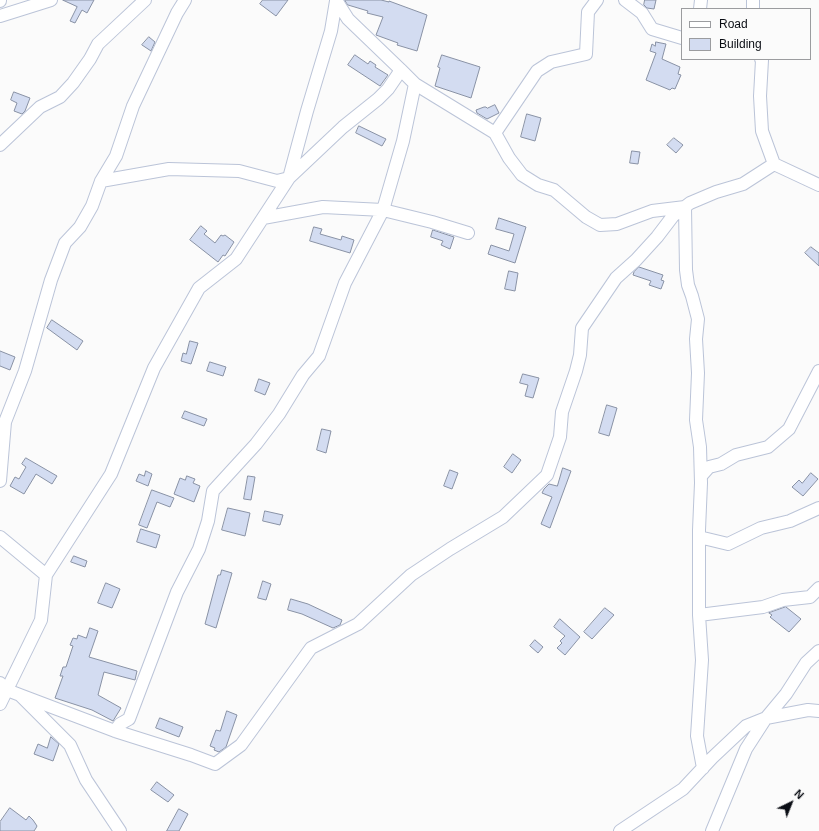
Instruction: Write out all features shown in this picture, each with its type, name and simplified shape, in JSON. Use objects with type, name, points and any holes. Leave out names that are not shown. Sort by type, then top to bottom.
[{"type":"street","points":[[0,16],[50,0]]},
{"type":"street","points":[[0,145],[40,107],[60,97],[73,83],[90,59],[98,44],[145,0]]},
{"type":"street","points":[[0,481],[5,422],[25,371],[51,280],[65,243],[80,227],[89,212],[101,181],[116,156],[133,106],[177,13],[185,0]]},
{"type":"street","points":[[288,178],[331,31],[336,0]]},
{"type":"street","points":[[336,0],[348,19],[415,84],[495,133],[509,158],[522,175],[538,185],[554,190],[586,218],[600,224],[617,224],[652,211],[685,207]]},
{"type":"street","points":[[495,133],[537,71],[552,62],[586,54],[588,12],[597,0]]},
{"type":"street","points":[[625,0],[642,13],[652,29],[681,38]]},
{"type":"street","points":[[762,60],[760,96],[762,131],[774,164],[819,185]]},
{"type":"street","points":[[0,704],[4,686],[41,620],[46,575],[112,474],[154,368],[198,288],[236,259],[288,178],[343,127],[378,99],[388,89],[401,70]]},
{"type":"street","points":[[114,731],[120,724],[129,719],[177,592],[199,549],[208,521],[213,491],[256,444],[279,414],[303,375],[320,356],[346,283],[383,210],[403,142],[415,84]]},
{"type":"street","points":[[4,686],[20,695],[114,731],[215,764],[242,745],[312,648],[358,624],[411,574],[504,517],[547,475],[560,437],[562,412],[576,371],[580,354],[582,328],[616,278],[636,260],[673,216],[690,203],[716,192],[743,184],[774,164]]},
{"type":"street","points":[[101,181],[169,168],[239,171],[277,181],[288,178]]},
{"type":"street","points":[[263,218],[323,207],[383,210],[432,222],[468,233]]},
{"type":"street","points":[[685,207],[686,270],[688,285],[698,319],[696,339],[698,372],[696,420],[700,448],[701,476],[699,615],[702,660],[697,736],[703,768]]},
{"type":"street","points":[[701,476],[709,468],[721,464],[736,455],[768,447],[789,428],[819,371]]},
{"type":"street","points":[[699,537],[728,544],[761,528],[790,521],[819,508]]},
{"type":"street","points":[[0,537],[46,575]]},
{"type":"street","points":[[699,615],[763,607],[783,600],[810,597],[819,588]]},
{"type":"street","points":[[712,831],[746,749],[766,718],[786,694],[806,663],[819,651]]},
{"type":"street","points":[[20,695],[70,745],[86,780],[120,831]]},
{"type":"street","points":[[620,831],[683,789],[746,726],[766,718],[808,710],[819,711]]},
{"type":"building","points":[[63,0],[94,0],[87,13],[82,10],[75,23],[70,21],[77,7]]},
{"type":"building","points":[[263,0],[288,0],[276,16],[260,4]]},
{"type":"building","points":[[345,0],[389,1],[427,15],[417,51],[397,45],[398,43],[376,35],[383,17],[367,13],[368,11],[348,5]]},
{"type":"building","points":[[645,0],[656,0],[654,9],[647,8],[644,5]]},
{"type":"building","points":[[149,37],[155,42],[151,51],[142,45]]},
{"type":"building","points":[[656,42],[666,44],[662,59],[680,67],[678,74],[681,75],[675,89],[672,88],[670,90],[646,80],[656,53],[650,51],[652,44],[655,46]]},
{"type":"building","points":[[355,55],[368,64],[370,61],[376,65],[375,67],[388,75],[380,86],[348,65]]},
{"type":"building","points":[[442,55],[480,67],[471,98],[435,86],[440,68],[438,67]]},
{"type":"building","points":[[14,92],[30,98],[25,111],[22,114],[14,111],[17,103],[11,100]]},
{"type":"building","points":[[495,105],[499,113],[487,119],[477,113],[476,110]]},
{"type":"building","points":[[527,114],[541,118],[535,141],[521,137]]},
{"type":"building","points":[[359,126],[386,139],[382,146],[356,133]]},
{"type":"building","points":[[674,138],[683,145],[676,153],[667,145]]},
{"type":"building","points":[[632,151],[640,152],[638,164],[630,163]]},
{"type":"building","points":[[499,218],[526,227],[515,263],[488,254],[491,245],[509,251],[514,234],[496,229]]},
{"type":"building","points":[[201,226],[207,231],[204,234],[215,243],[221,235],[225,235],[234,242],[225,256],[223,255],[218,262],[190,240]]},
{"type":"building","points":[[314,227],[322,229],[320,234],[341,240],[342,236],[354,240],[350,253],[310,241]]},
{"type":"building","points":[[433,230],[454,237],[450,249],[441,245],[443,241],[431,237]]},
{"type":"building","points":[[811,247],[819,253],[819,266],[805,253]]},
{"type":"building","points":[[639,267],[663,275],[661,280],[664,281],[661,289],[649,285],[651,281],[633,275]]},
{"type":"building","points":[[509,271],[518,273],[515,291],[505,289]]},
{"type":"building","points":[[52,320],[83,341],[77,350],[47,328]]},
{"type":"building","points":[[190,341],[198,343],[191,364],[181,361],[183,353],[186,354]]},
{"type":"building","points":[[0,351],[15,357],[10,370],[0,366]]},
{"type":"building","points":[[210,362],[226,367],[223,376],[207,371]]},
{"type":"building","points":[[523,374],[539,378],[533,398],[525,396],[528,385],[520,383]]},
{"type":"building","points":[[259,379],[270,383],[265,395],[255,391]]},
{"type":"building","points":[[607,405],[617,408],[609,436],[599,433]]},
{"type":"building","points":[[185,411],[207,419],[204,426],[182,418]]},
{"type":"building","points":[[322,429],[331,431],[326,453],[317,450]]},
{"type":"building","points":[[513,454],[521,460],[512,473],[504,467]]},
{"type":"building","points":[[26,458],[57,476],[52,484],[36,474],[24,494],[10,486],[15,477],[19,479],[26,467],[22,464]]},
{"type":"building","points":[[563,468],[571,471],[550,528],[541,524],[552,497],[542,493],[549,484],[557,486]]},
{"type":"building","points":[[450,470],[458,473],[452,489],[444,486]]},
{"type":"building","points":[[146,471],[152,474],[148,486],[136,481],[139,474],[144,476]]},
{"type":"building","points":[[811,473],[818,479],[803,496],[792,487],[799,480],[802,483]]},
{"type":"building","points":[[187,476],[195,479],[193,483],[200,486],[194,502],[174,494],[180,478],[185,480]]},
{"type":"building","points":[[248,476],[255,477],[251,500],[244,499]]},
{"type":"building","points":[[152,490],[174,498],[170,507],[157,502],[147,528],[139,525]]},
{"type":"building","points":[[228,508],[250,513],[245,536],[222,530]]},
{"type":"building","points":[[265,511],[283,515],[280,525],[263,521]]},
{"type":"building","points":[[141,529],[160,535],[156,548],[137,542]]},
{"type":"building","points":[[74,556],[87,561],[85,567],[71,562]]},
{"type":"building","points":[[222,570],[232,573],[216,628],[205,624],[218,575],[220,575]]},
{"type":"building","points":[[263,581],[271,584],[266,600],[258,598]]},
{"type":"building","points":[[106,583],[120,589],[112,608],[98,603]]},
{"type":"building","points":[[291,599],[308,604],[342,620],[340,625],[333,628],[302,614],[288,610]]},
{"type":"building","points":[[786,607],[801,619],[789,632],[770,617],[772,615],[769,613]]},
{"type":"building","points":[[605,608],[614,615],[592,639],[584,632]]},
{"type":"building","points":[[560,619],[580,637],[565,655],[557,648],[562,643],[560,641],[565,636],[554,627]]},
{"type":"building","points":[[90,628],[98,631],[89,657],[137,671],[135,680],[104,672],[98,695],[121,708],[113,721],[92,710],[55,698],[63,676],[60,676],[63,667],[66,667],[73,646],[70,645],[73,638],[77,639],[78,635],[86,638]]},
{"type":"building","points":[[535,640],[543,647],[538,653],[530,646]]},
{"type":"building","points":[[227,711],[237,715],[226,747],[219,752],[210,746],[216,730],[220,731]]},
{"type":"building","points":[[160,718],[183,727],[179,737],[156,728]]},
{"type":"building","points":[[51,737],[59,744],[53,761],[34,754],[38,744],[47,748]]},
{"type":"building","points":[[157,782],[174,795],[168,802],[151,790]]},
{"type":"building","points":[[10,808],[26,820],[29,816],[37,826],[34,831],[0,831],[0,822]]},
{"type":"building","points":[[179,809],[188,814],[179,831],[167,831]]}]
